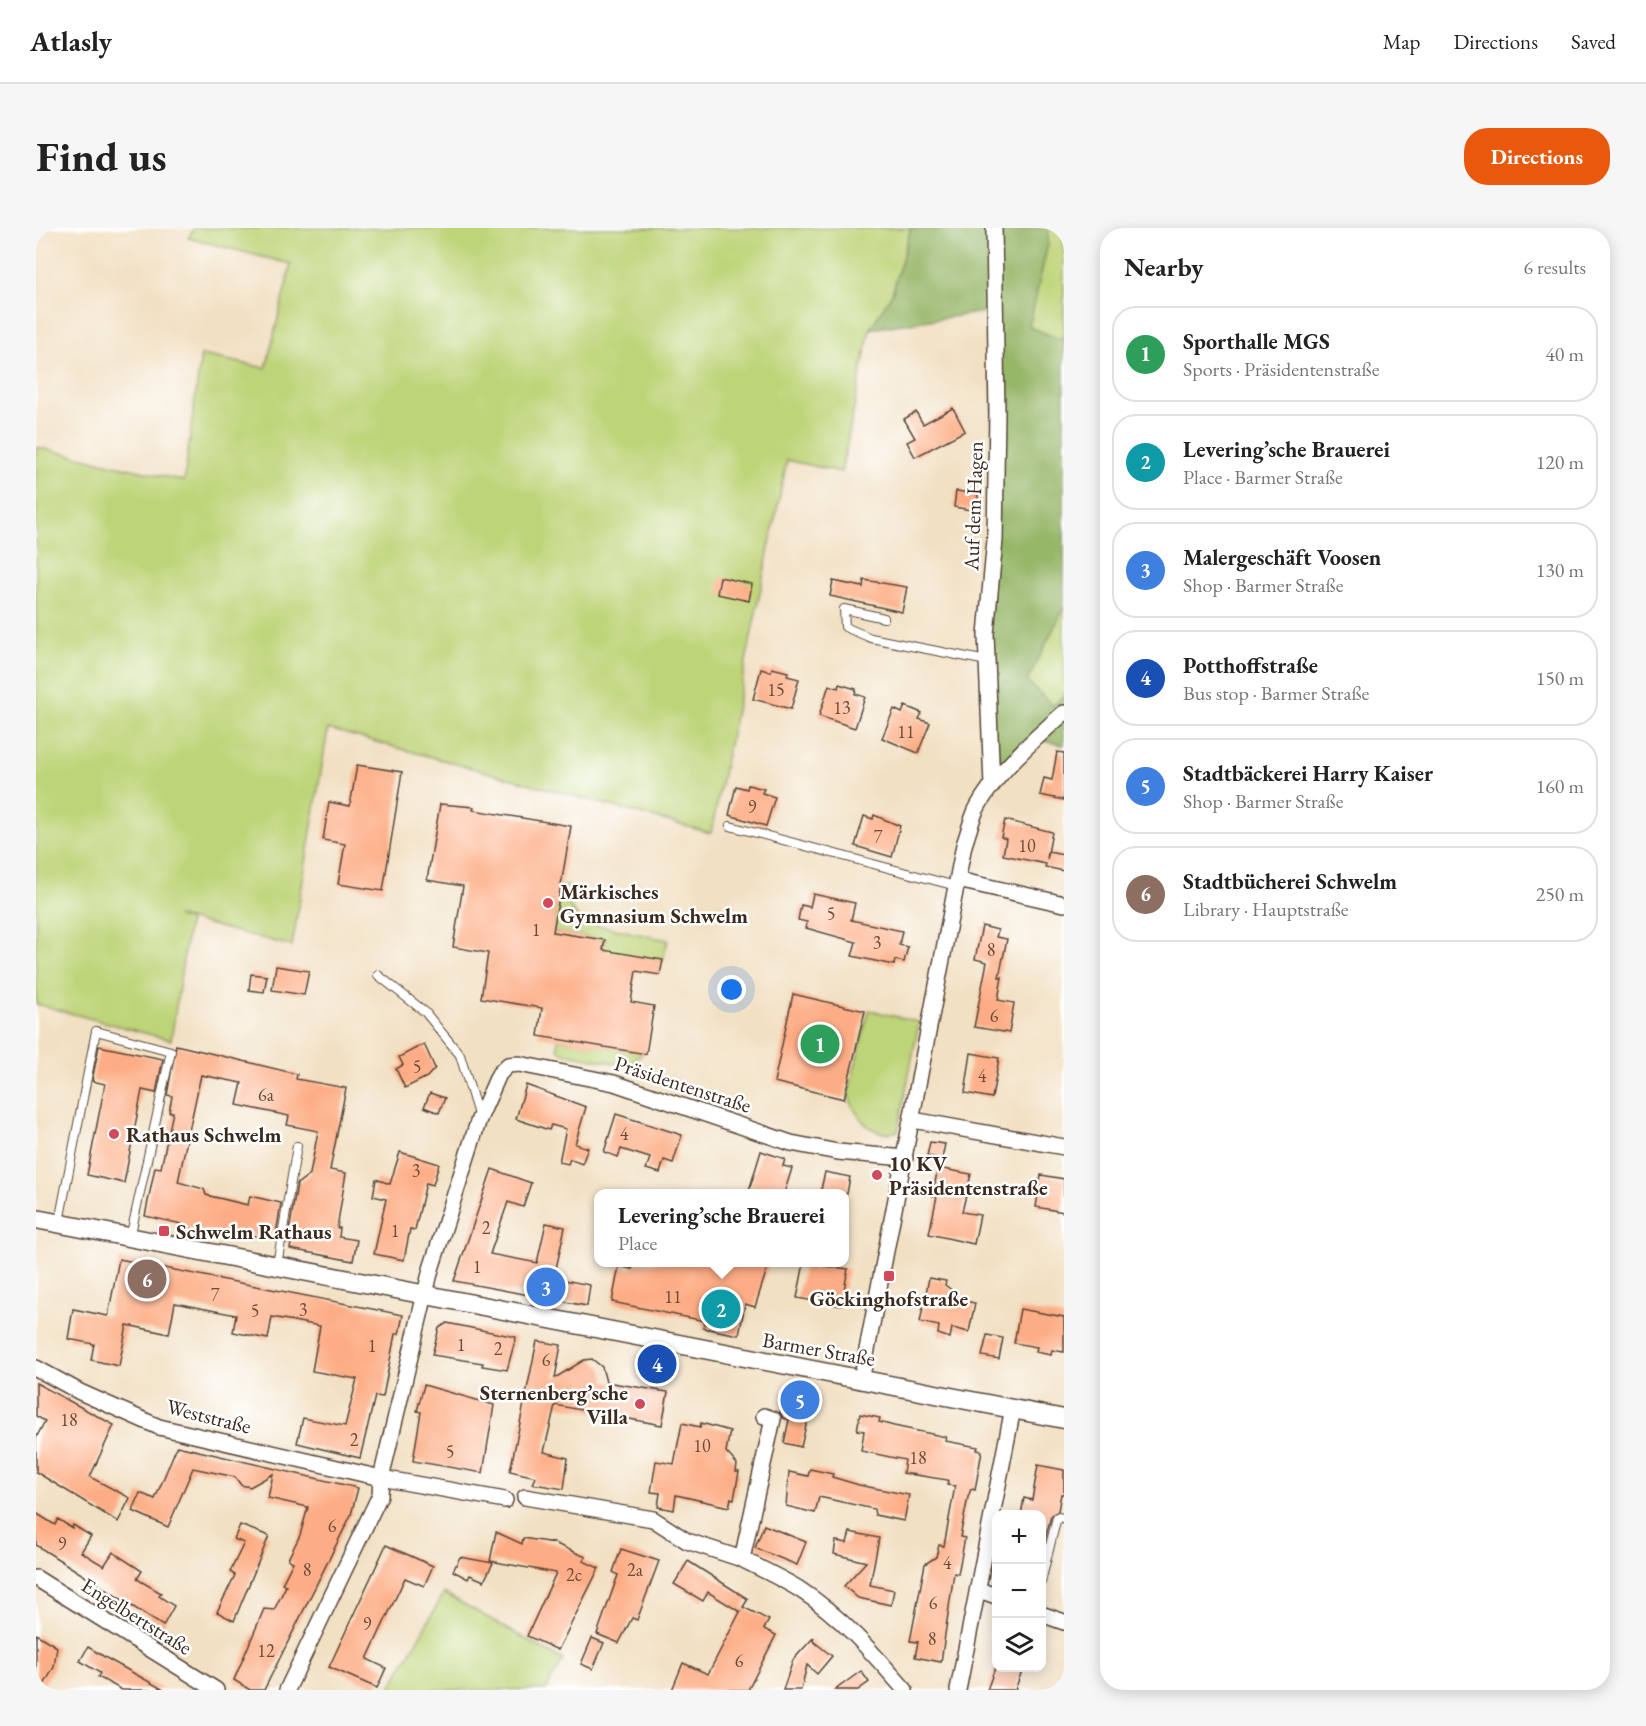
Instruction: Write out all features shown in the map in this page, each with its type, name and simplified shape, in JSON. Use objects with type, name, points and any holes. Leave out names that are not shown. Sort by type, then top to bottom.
[{"type":"street","name":"Auf dem Hagen","points":[[992,786],[986,634],[995,540],[998,413],[994,228]]},
{"type":"street","points":[[861,1381],[913,1120],[964,845],[976,810],[992,786],[1042,733],[1064,714]]},
{"type":"street","points":[[957,883],[1064,904]]},
{"type":"street","name":"Präsidentenstraße","points":[[287,1690],[380,1495],[381,1478],[425,1295],[479,1119],[499,1074],[508,1065],[519,1064],[614,1083],[791,1143],[838,1152],[905,1158]]},
{"type":"street","points":[[913,1120],[1064,1147]]},
{"type":"street","name":"Barmer Straße","points":[[36,1219],[1064,1419]]},
{"type":"street","name":"Weststraße","points":[[36,1368],[80,1392],[159,1427],[381,1478],[505,1500]]},
{"type":"street","points":[[958,1690],[1013,1408]]},
{"type":"street","points":[[742,1559],[773,1419],[764,1416]]},
{"type":"street","points":[[525,1497],[653,1519],[687,1541],[742,1559],[799,1589],[832,1614],[859,1637],[905,1690]]},
{"type":"street","name":"Engelbertstraße","points":[[36,1578],[216,1690]]},
{"type":"street","points":[[979,1590],[992,1595]]},
{"type":"street","points":[[1046,1616],[1064,1622]]},
{"type":"lane","points":[[884,618],[844,609],[845,627],[871,638],[987,661]]},
{"type":"lane","points":[[730,826],[957,883]]},
{"type":"lane","points":[[378,975],[425,1012],[460,1055],[479,1119]]},
{"type":"lane","points":[[59,1224],[96,1031],[171,1051],[130,1238]]},
{"type":"lane","points":[[276,1266],[297,1146]]},
{"type":"lane","points":[[1045,1564],[1057,1517],[1064,1518]]},
{"type":"green space","points":[[194,228],[911,228],[892,294],[870,329],[841,472],[787,460],[711,833],[328,729],[292,946],[176,916],[189,921],[171,1040],[36,1004],[36,447],[184,481],[201,355],[266,368],[291,264],[188,238]]},
{"type":"green space","points":[[911,228],[1048,228],[1048,243],[1029,327],[1061,340],[1064,333],[1064,608],[1027,681],[1053,706],[1064,696],[1064,745],[1039,740],[991,778],[980,635],[994,450],[991,311],[870,329],[892,294]]},
{"type":"green space","points":[[1048,228],[1064,228],[1064,333],[1062,340],[1029,327],[1048,243]]},
{"type":"green space","points":[[1064,608],[1064,696],[1053,706],[1026,681]]},
{"type":"green space","points":[[561,886],[569,886],[570,907],[582,922],[668,940],[663,960],[603,952],[605,940],[553,932]]},
{"type":"green space","points":[[869,1010],[919,1022],[898,1131],[889,1133],[880,1132],[866,1125],[848,1095]]},
{"type":"green space","points":[[558,1039],[643,1053],[633,1062],[624,1065],[563,1053],[558,1049]]},
{"type":"green space","points":[[444,1593],[563,1660],[546,1690],[389,1690]]},
{"type":"building","points":[[953,408],[965,431],[915,457],[907,442],[915,438],[904,419],[916,412],[923,424]]},
{"type":"building","points":[[956,491],[978,494],[976,511],[954,507]]},
{"type":"building","points":[[720,577],[752,584],[749,601],[717,594]]},
{"type":"building","points":[[864,580],[907,587],[902,612],[830,596],[833,581],[863,587]]},
{"type":"building","points":[[772,668],[788,672],[787,676],[799,679],[791,709],[753,699],[761,669],[771,672]]},
{"type":"building","points":[[839,684],[856,689],[855,694],[865,697],[855,728],[819,716],[829,685],[838,688]]},
{"type":"building","points":[[905,706],[922,713],[919,719],[930,723],[918,753],[882,738],[894,709],[902,713]]},
{"type":"building","points":[[1057,752],[1064,753],[1064,800],[1040,795],[1044,778],[1052,780]]},
{"type":"building","points":[[357,765],[402,772],[383,891],[338,884],[345,844],[323,840],[329,802],[350,806]]},
{"type":"building","points":[[748,785],[764,789],[762,793],[775,797],[766,826],[729,815],[736,786],[747,789]]},
{"type":"building","points":[[440,804],[474,807],[473,810],[571,826],[553,932],[605,940],[603,950],[663,960],[660,975],[636,971],[631,1002],[654,1006],[646,1054],[538,1036],[542,1008],[481,998],[488,953],[453,947],[463,886],[427,880]]},
{"type":"building","points":[[874,815],[900,826],[892,857],[855,846],[864,816],[873,819]]},
{"type":"building","points":[[1005,820],[1052,832],[1047,859],[1049,852],[1064,855],[1064,871],[1045,867],[1046,864],[1003,855],[1006,839],[1001,837]]},
{"type":"building","points":[[813,894],[855,903],[851,920],[902,931],[899,945],[908,947],[904,962],[895,960],[894,965],[852,956],[856,942],[806,928],[807,922],[798,920],[801,905],[810,907]]},
{"type":"building","points":[[982,926],[998,930],[996,937],[1007,939],[999,977],[1002,977],[998,1000],[1014,1003],[1009,1033],[974,1027],[987,962],[975,959]]},
{"type":"building","points":[[276,966],[309,971],[304,995],[272,990]]},
{"type":"building","points":[[251,974],[267,976],[264,992],[249,990]]},
{"type":"building","points":[[793,994],[865,1011],[844,1099],[774,1082]]},
{"type":"building","points":[[424,1044],[435,1068],[427,1077],[405,1088],[396,1069],[403,1065],[399,1057]]},
{"type":"building","points":[[176,1045],[297,1074],[296,1079],[346,1088],[330,1170],[346,1173],[337,1228],[340,1228],[339,1237],[357,1240],[353,1261],[290,1249],[291,1243],[287,1243],[297,1184],[310,1174],[318,1131],[287,1125],[289,1116],[237,1105],[242,1083],[201,1075],[178,1182],[204,1189],[206,1195],[248,1205],[250,1196],[281,1203],[275,1240],[223,1230],[222,1235],[181,1227],[182,1224],[145,1216],[155,1167],[161,1168],[173,1112],[169,1112],[172,1096],[167,1095]]},
{"type":"building","name":"Rathaus Schwelm","points":[[99,1046],[163,1059],[156,1093],[142,1090],[124,1183],[87,1175],[105,1084],[92,1081]]},
{"type":"building","points":[[971,1053],[999,1058],[992,1098],[965,1093]]},
{"type":"building","points":[[526,1085],[586,1107],[575,1144],[588,1148],[582,1164],[570,1159],[568,1164],[559,1162],[566,1129],[551,1125],[549,1130],[516,1119]]},
{"type":"building","points":[[430,1093],[445,1098],[439,1113],[424,1107]]},
{"type":"building","points":[[616,1114],[682,1135],[673,1163],[664,1160],[660,1173],[646,1169],[650,1158],[621,1149],[618,1157],[604,1152]]},
{"type":"building","points":[[930,1142],[945,1144],[942,1159],[927,1156]]},
{"type":"building","points":[[761,1151],[785,1159],[783,1166],[792,1168],[786,1189],[750,1189]]},
{"type":"building","points":[[400,1152],[439,1164],[433,1185],[426,1183],[415,1230],[410,1229],[404,1260],[374,1254],[386,1199],[373,1196],[376,1179],[390,1184]]},
{"type":"building","points":[[938,1168],[971,1174],[962,1212],[980,1215],[974,1244],[929,1234],[937,1196],[932,1196]]},
{"type":"building","points":[[492,1169],[531,1183],[523,1207],[508,1202],[490,1254],[537,1263],[546,1223],[565,1227],[554,1278],[590,1285],[587,1306],[454,1281]]},
{"type":"building","points":[[825,1172],[850,1177],[848,1189],[821,1189]]},
{"type":"building","points":[[1041,1175],[1064,1179],[1064,1212],[1036,1207]]},
{"type":"building","points":[[119,1259],[403,1315],[399,1334],[395,1334],[383,1397],[375,1396],[360,1458],[297,1443],[303,1418],[345,1426],[357,1379],[312,1371],[320,1326],[272,1317],[268,1339],[233,1332],[236,1315],[175,1303],[169,1334],[127,1325],[119,1366],[91,1360],[94,1344],[68,1339],[73,1309],[108,1316]]},
{"type":"building","points":[[619,1267],[632,1269],[632,1267],[768,1267],[755,1307],[745,1304],[739,1335],[703,1328],[705,1321],[612,1302]]},
{"type":"building","points":[[803,1267],[848,1269],[841,1306],[797,1298]]},
{"type":"building","points":[[929,1278],[946,1281],[945,1285],[957,1294],[959,1300],[975,1303],[969,1332],[952,1328],[950,1338],[938,1334],[939,1326],[920,1322]]},
{"type":"building","points":[[1020,1309],[1064,1317],[1064,1352],[1052,1350],[1051,1355],[1036,1352],[1037,1347],[1014,1343]]},
{"type":"building","points":[[447,1323],[516,1337],[507,1370],[482,1366],[483,1363],[432,1355],[439,1328]]},
{"type":"building","points":[[987,1335],[1003,1338],[999,1359],[982,1356]]},
{"type":"building","points":[[537,1341],[561,1345],[555,1378],[584,1360],[592,1359],[602,1367],[606,1382],[668,1392],[662,1425],[555,1405],[544,1452],[568,1458],[564,1489],[533,1484],[536,1477],[510,1471]]},
{"type":"building","points":[[36,1383],[114,1425],[90,1477],[130,1498],[118,1522],[36,1472],[36,1438],[45,1421],[36,1416]]},
{"type":"building","points":[[424,1385],[494,1405],[483,1473],[413,1461],[421,1412],[417,1411]]},
{"type":"building","points":[[784,1393],[812,1399],[801,1447],[784,1443],[789,1420],[783,1418],[780,1413]]},
{"type":"building","points":[[860,1414],[880,1418],[879,1422],[946,1437],[945,1441],[978,1447],[977,1450],[982,1451],[975,1490],[971,1489],[968,1497],[960,1537],[965,1538],[958,1574],[954,1573],[941,1662],[915,1657],[918,1642],[910,1641],[925,1564],[936,1557],[939,1545],[944,1546],[955,1486],[947,1485],[948,1480],[903,1473],[905,1460],[861,1451],[864,1431],[857,1430]]},
{"type":"building","points":[[682,1423],[700,1427],[701,1423],[730,1431],[726,1452],[737,1464],[736,1472],[739,1472],[734,1499],[731,1498],[729,1507],[676,1495],[674,1510],[658,1507],[660,1493],[651,1492],[656,1461],[674,1464]]},
{"type":"building","points":[[177,1446],[358,1488],[351,1515],[264,1690],[250,1690],[234,1680],[264,1609],[274,1610],[286,1586],[282,1584],[293,1562],[288,1559],[300,1535],[308,1507],[268,1498],[273,1474],[250,1487],[241,1485],[235,1477],[193,1468],[168,1527],[133,1511],[140,1493],[155,1499]]},
{"type":"building","points":[[1038,1465],[1064,1470],[1064,1494],[1061,1494],[1058,1511],[1051,1516],[1046,1536],[1046,1510],[1022,1510],[1024,1498],[1032,1500]]},
{"type":"building","points":[[810,1469],[833,1474],[832,1477],[859,1485],[909,1495],[904,1521],[875,1515],[874,1509],[819,1497],[815,1513],[786,1506],[789,1472],[808,1476]]},
{"type":"building","points":[[36,1513],[55,1525],[58,1519],[91,1536],[81,1552],[104,1566],[113,1552],[142,1571],[137,1579],[161,1593],[159,1596],[174,1606],[163,1626],[36,1545]]},
{"type":"building","points":[[240,1525],[269,1536],[234,1621],[217,1612],[235,1575],[230,1572],[244,1543],[234,1539]]},
{"type":"building","points":[[764,1525],[806,1542],[797,1565],[755,1548]]},
{"type":"building","points":[[496,1532],[522,1544],[523,1538],[554,1543],[586,1557],[583,1561],[599,1568],[558,1650],[527,1636],[556,1573],[490,1561]]},
{"type":"building","points":[[850,1532],[879,1538],[870,1585],[894,1590],[891,1605],[858,1598],[844,1586],[866,1562],[834,1554],[836,1541],[847,1543]]},
{"type":"building","points":[[386,1545],[433,1566],[424,1586],[405,1578],[367,1659],[386,1668],[377,1688],[329,1667]]},
{"type":"building","points":[[621,1549],[659,1561],[637,1620],[632,1618],[619,1643],[597,1634],[618,1575],[613,1572]]},
{"type":"building","points":[[460,1557],[493,1563],[484,1581],[470,1575],[468,1579],[453,1571]]},
{"type":"building","points":[[688,1561],[748,1599],[743,1607],[769,1620],[764,1629],[776,1635],[748,1690],[672,1690],[683,1663],[708,1674],[740,1612],[708,1592],[703,1601],[674,1584]]},
{"type":"building","points":[[36,1634],[57,1647],[54,1667],[41,1690],[36,1690]]},
{"type":"building","points":[[814,1637],[813,1641],[832,1656],[817,1674],[807,1665],[801,1690],[783,1690],[793,1660]]},
{"type":"building","points":[[592,1638],[604,1643],[593,1669],[581,1664]]},
{"type":"building","points":[[88,1647],[164,1690],[122,1690],[98,1677],[100,1673],[80,1661]]},
{"type":"building","points":[[861,1671],[869,1682],[858,1690],[835,1690]]},
{"type":"building","points":[[994,1672],[1022,1672],[1015,1690],[987,1690]]},
{"type":"place","name":"Märkisches Gymnasium Schwelm","points":[[548,903]]},
{"type":"place","name":"Sporthalle MGS","points":[[820,1044]]},
{"type":"place","name":"Rathaus Schwelm","points":[[114,1134]]},
{"type":"place","name":"10 KV Präsidentenstraße","points":[[877,1175]]},
{"type":"place","name":"Schwelm Rathaus","points":[[164,1231]]},
{"type":"place","name":"Göckinghofstraße","points":[[889,1276]]},
{"type":"place","name":"Stadtbücherei Schwelm","points":[[147,1279]]},
{"type":"place","name":"Malergeschäft Voosen","points":[[546,1287]]},
{"type":"place","name":"Levering’sche Brauerei","points":[[721,1309]]},
{"type":"place","name":"Potthoffstraße","points":[[657,1364]]},
{"type":"place","name":"Stadtbäckerei Harry Kaiser","points":[[800,1400]]},
{"type":"place","name":"Sternenberg’sche Villa","points":[[640,1404]]}]
